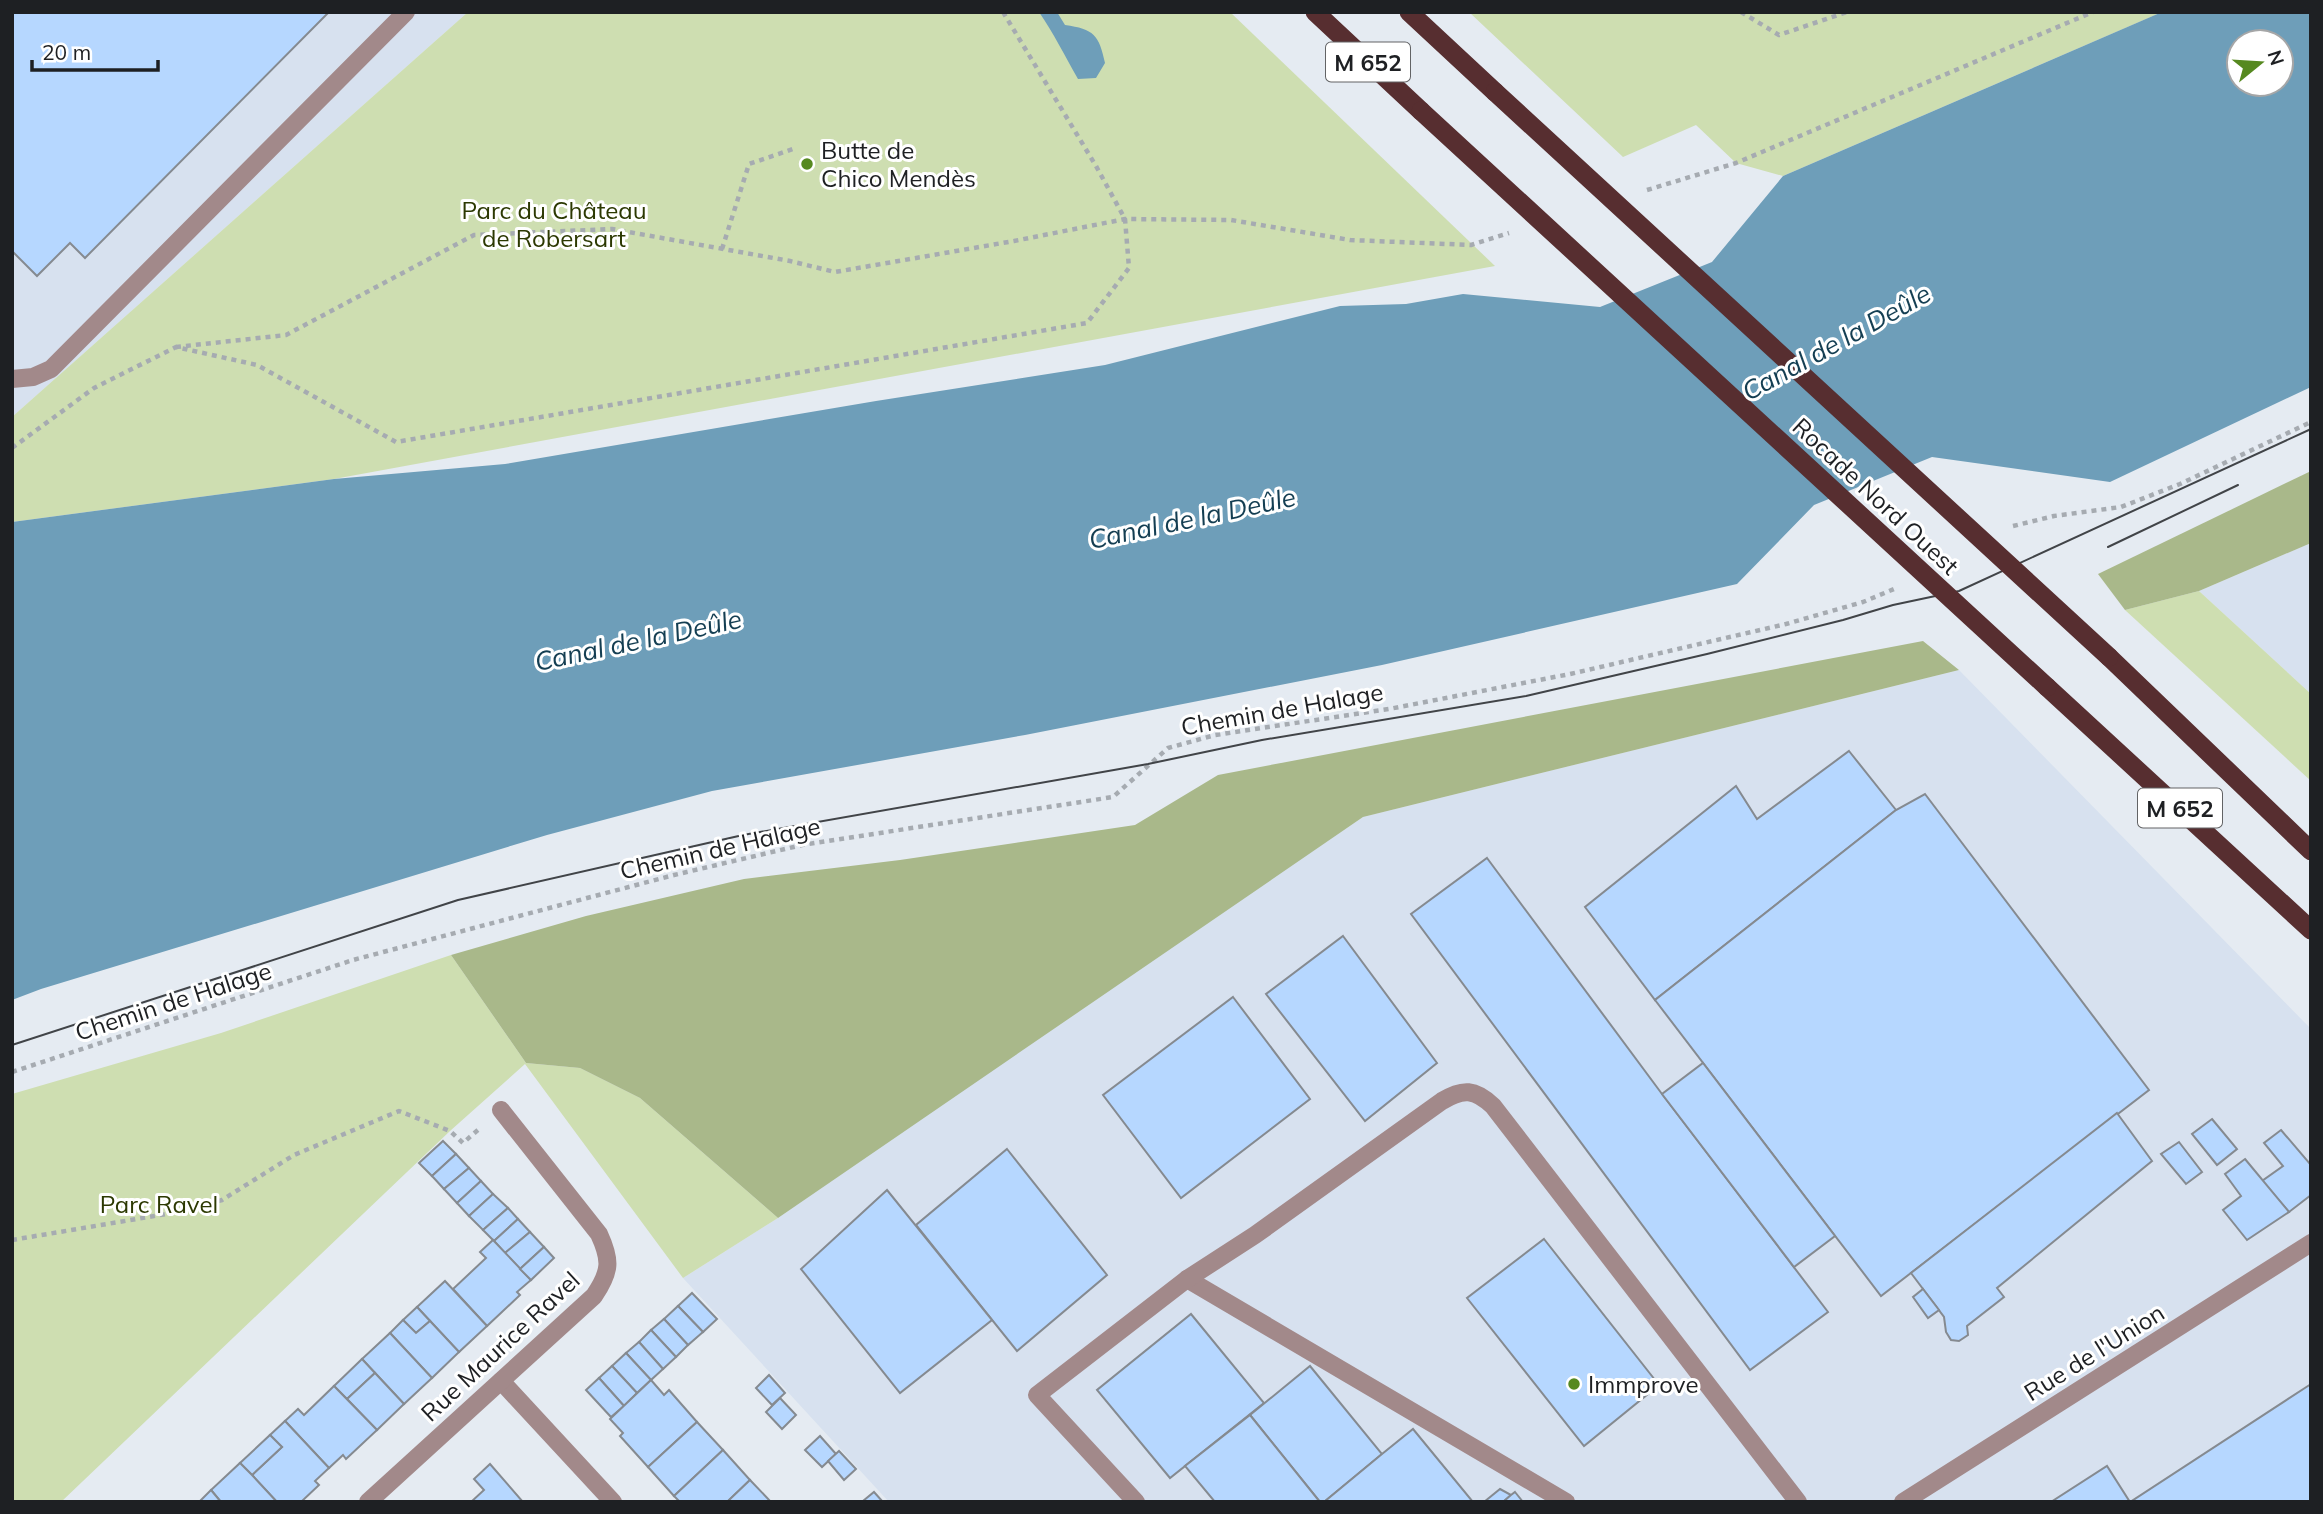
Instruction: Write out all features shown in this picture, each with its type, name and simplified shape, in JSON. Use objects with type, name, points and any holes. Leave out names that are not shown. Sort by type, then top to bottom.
[{"type":"highway","name":"Rocade Nord Ouest","points":[[1315,12],[2311,930]]},
{"type":"highway","name":"Rocade Nord Ouest","points":[[1409,12],[2109,656],[2311,851]]},
{"type":"street","points":[[12,379],[33,377],[51,369],[406,12]]},
{"type":"street","points":[[1136,1502],[1037,1395],[1187,1279],[1255,1235],[1442,1101],[1462,1092],[1474,1092],[1493,1106],[1511,1128],[1797,1502]]},
{"type":"street","name":"Rue Maurice Ravel","points":[[368,1502],[594,1296],[609,1267],[607,1251],[599,1234],[500,1110]]},
{"type":"street","name":"Rue de l'Union","points":[[1903,1502],[2311,1243]]},
{"type":"street","points":[[1187,1279],[1566,1502]]},
{"type":"street","points":[[501,1381],[613,1502]]},
{"type":"path","points":[[176,348],[257,365],[396,442],[1087,323],[1129,268],[1125,219],[1003,12]]},
{"type":"path","points":[[1741,12],[1779,35],[1847,12]]},
{"type":"path","points":[[722,249],[749,164],[793,149]]},
{"type":"path","points":[[12,448],[93,388],[176,348],[286,335],[474,235],[612,229],[835,272],[1125,219]]},
{"type":"path","points":[[2003,530],[2054,516],[2121,507],[2180,484],[2311,422]]},
{"type":"path","name":"Chemin de Halage","points":[[12,1072],[353,960],[674,875],[802,845],[1113,797],[1168,748],[1215,735],[1389,709],[1570,674],[1786,624],[1863,602],[1896,588]]},
{"type":"path","points":[[12,1240],[184,1212],[222,1200],[294,1155],[399,1111],[450,1131],[463,1143],[500,1110]]},
{"type":"shaded area","points":[[12,12],[468,12],[12,417]]},
{"type":"shaded area","points":[[2311,543],[2311,694],[2199,591]]},
{"type":"shaded area","points":[[1959,670],[2311,1029],[2311,1502],[889,1502],[683,1278],[778,1218],[1050,1029],[1363,817]]},
{"type":"green space","name":"Parc du Château de Robersart","points":[[468,12],[1230,12],[1495,266],[334,479],[12,522],[12,417]]},
{"type":"green space","points":[[1469,12],[2160,13],[1783,176],[1736,163],[1696,125],[1623,157]]},
{"type":"green space","points":[[2311,471],[2311,543],[2199,591],[2125,610],[2098,574]]},
{"type":"green space","points":[[2199,591],[2311,694],[2311,781],[2125,610]]},
{"type":"green space","points":[[1923,641],[1959,670],[1363,817],[778,1218],[640,1098],[580,1068],[526,1063],[451,955],[586,916],[744,879],[900,860],[1135,825],[1218,775]]},
{"type":"green space","name":"Parc Ravel","points":[[451,955],[526,1063],[580,1068],[640,1098],[778,1218],[683,1278],[525,1064],[450,1131],[61,1502],[12,1502],[12,1094],[221,1033]]},
{"type":"water","points":[[1039,12],[1057,12],[1065,25],[1089,31],[1094,35],[1105,63],[1096,78],[1078,79]]},
{"type":"water","name":"Canal de la Deûle","points":[[2162,12],[2311,12],[2311,387],[2110,482],[1932,457],[1814,505],[1737,584],[1382,665],[1025,735],[712,791],[547,835],[12,1000],[12,522],[334,479],[505,464],[1105,365],[1340,306],[1406,304],[1463,294],[1600,307],[1712,262],[1783,176]]},
{"type":"building","points":[[12,12],[329,12],[85,258],[70,243],[37,276],[12,251]]},
{"type":"building","points":[[1849,751],[1896,810],[1655,1000],[1585,907],[1736,786],[1757,819]]},
{"type":"building","points":[[1925,794],[2149,1090],[1881,1296],[1655,1000],[1896,810]]},
{"type":"building","points":[[1487,858],[1828,1312],[1750,1370],[1411,914]]},
{"type":"building","points":[[1343,936],[1437,1063],[1365,1121],[1266,994]]},
{"type":"building","points":[[1233,997],[1310,1099],[1181,1198],[1103,1095]]},
{"type":"building","points":[[1703,1063],[1835,1236],[1794,1267],[1662,1094]]},
{"type":"building","points":[[2117,1113],[2152,1161],[1997,1288],[2004,1297],[1967,1326],[1968,1335],[1959,1341],[1951,1340],[1946,1332],[1944,1317],[1911,1273]]},
{"type":"building","points":[[2212,1119],[2237,1149],[2217,1165],[2192,1134]]},
{"type":"building","points":[[2281,1130],[2311,1165],[2311,1195],[2289,1212],[2262,1181],[2283,1166],[2264,1143]]},
{"type":"building","points":[[443,1141],[456,1154],[432,1176],[419,1163]]},
{"type":"building","points":[[2179,1142],[2202,1172],[2186,1184],[2161,1154]]},
{"type":"building","points":[[1007,1149],[1107,1275],[1017,1351],[916,1225]]},
{"type":"building","points":[[456,1154],[469,1168],[444,1189],[432,1176]]},
{"type":"building","points":[[2245,1159],[2289,1212],[2247,1240],[2223,1210],[2241,1196],[2225,1174]]},
{"type":"building","points":[[469,1168],[481,1181],[457,1203],[444,1189]]},
{"type":"building","points":[[481,1181],[493,1194],[469,1216],[457,1203]]},
{"type":"building","points":[[887,1190],[992,1320],[900,1393],[801,1269]]},
{"type":"building","points":[[493,1194],[508,1208],[483,1230],[469,1216]]},
{"type":"building","points":[[508,1208],[518,1219],[494,1241],[483,1230]]},
{"type":"building","points":[[518,1219],[530,1232],[505,1253],[494,1241]]},
{"type":"building","points":[[530,1232],[544,1247],[520,1269],[505,1253]]},
{"type":"building","points":[[1544,1239],[1659,1385],[1584,1446],[1467,1298]]},
{"type":"building","points":[[493,1240],[531,1280],[517,1292],[520,1295],[487,1326],[453,1289],[486,1258],[480,1252]]},
{"type":"building","points":[[544,1247],[554,1258],[531,1280],[520,1269]]},
{"type":"building","points":[[445,1281],[487,1326],[459,1352],[417,1307]]},
{"type":"building","points":[[1923,1289],[1939,1310],[1928,1318],[1913,1297]]},
{"type":"building","points":[[692,1293],[717,1319],[703,1332],[678,1306]]},
{"type":"building","points":[[678,1306],[703,1332],[688,1345],[664,1319]]},
{"type":"building","points":[[417,1307],[430,1321],[416,1333],[403,1320]]},
{"type":"building","points":[[1191,1314],[1264,1403],[1170,1478],[1097,1390]]},
{"type":"building","points":[[664,1319],[688,1345],[676,1357],[651,1330]]},
{"type":"building","points":[[403,1320],[416,1333],[430,1321],[459,1352],[432,1378],[390,1333]]},
{"type":"building","points":[[651,1330],[676,1357],[663,1369],[639,1342]]},
{"type":"building","points":[[390,1333],[432,1378],[404,1404],[362,1359]]},
{"type":"building","points":[[639,1342],[663,1369],[651,1380],[626,1353]]},
{"type":"building","points":[[626,1353],[651,1380],[637,1393],[612,1366]]},
{"type":"building","points":[[362,1359],[375,1373],[347,1399],[334,1386]]},
{"type":"building","points":[[612,1366],[637,1393],[624,1406],[599,1378]]},
{"type":"building","points":[[1310,1366],[1382,1454],[1324,1502],[1320,1502],[1250,1415]]},
{"type":"building","points":[[375,1373],[404,1404],[377,1430],[347,1399]]},
{"type":"building","points":[[769,1375],[785,1393],[772,1405],[756,1388]]},
{"type":"building","points":[[599,1378],[624,1406],[611,1417],[586,1390]]},
{"type":"building","points":[[651,1380],[664,1395],[669,1390],[697,1422],[648,1467],[620,1436],[623,1433],[610,1419]]},
{"type":"building","points":[[2311,1384],[2311,1502],[2130,1502]]},
{"type":"building","points":[[334,1386],[377,1430],[346,1459],[343,1455],[329,1468],[285,1421],[298,1409],[304,1415]]},
{"type":"building","points":[[780,1398],[796,1415],[782,1429],[766,1412]]},
{"type":"building","points":[[1250,1415],[1320,1502],[1215,1502],[1185,1466]]},
{"type":"building","points":[[285,1421],[329,1468],[315,1481],[319,1485],[301,1502],[277,1502],[252,1475],[282,1447],[270,1435]]},
{"type":"building","points":[[697,1422],[723,1450],[674,1496],[648,1467]]},
{"type":"building","points":[[1413,1429],[1473,1502],[1324,1502],[1382,1454]]},
{"type":"building","points":[[270,1435],[282,1447],[252,1475],[240,1463]]},
{"type":"building","points":[[820,1436],[836,1454],[822,1467],[805,1450]]},
{"type":"building","points":[[723,1450],[750,1480],[727,1502],[680,1502],[674,1496]]},
{"type":"building","points":[[839,1451],[856,1469],[844,1480],[828,1461]]},
{"type":"building","points":[[240,1463],[277,1502],[221,1502],[211,1490]]},
{"type":"building","points":[[490,1464],[523,1502],[471,1502],[484,1490],[474,1479]]},
{"type":"building","points":[[2107,1466],[2130,1502],[2051,1502]]},
{"type":"building","points":[[750,1480],[771,1502],[727,1502]]},
{"type":"building","points":[[1500,1489],[1511,1495],[1503,1502],[1484,1502]]},
{"type":"building","points":[[211,1490],[221,1502],[199,1502]]},
{"type":"building","points":[[874,1492],[883,1502],[863,1502],[863,1501]]},
{"type":"building","points":[[1515,1492],[1523,1502],[1503,1502],[1511,1495]]},
{"type":"tram line","points":[[12,1045],[458,900],[743,835],[1148,764],[1262,740],[1526,696],[1959,591],[2311,429]]},
{"type":"tram line","points":[[2108,547],[2238,485]]},
{"type":"place","name":"Butte de Chico Mendès","points":[[807,164]]},
{"type":"place","name":"Immprove","points":[[1574,1384]]}]
